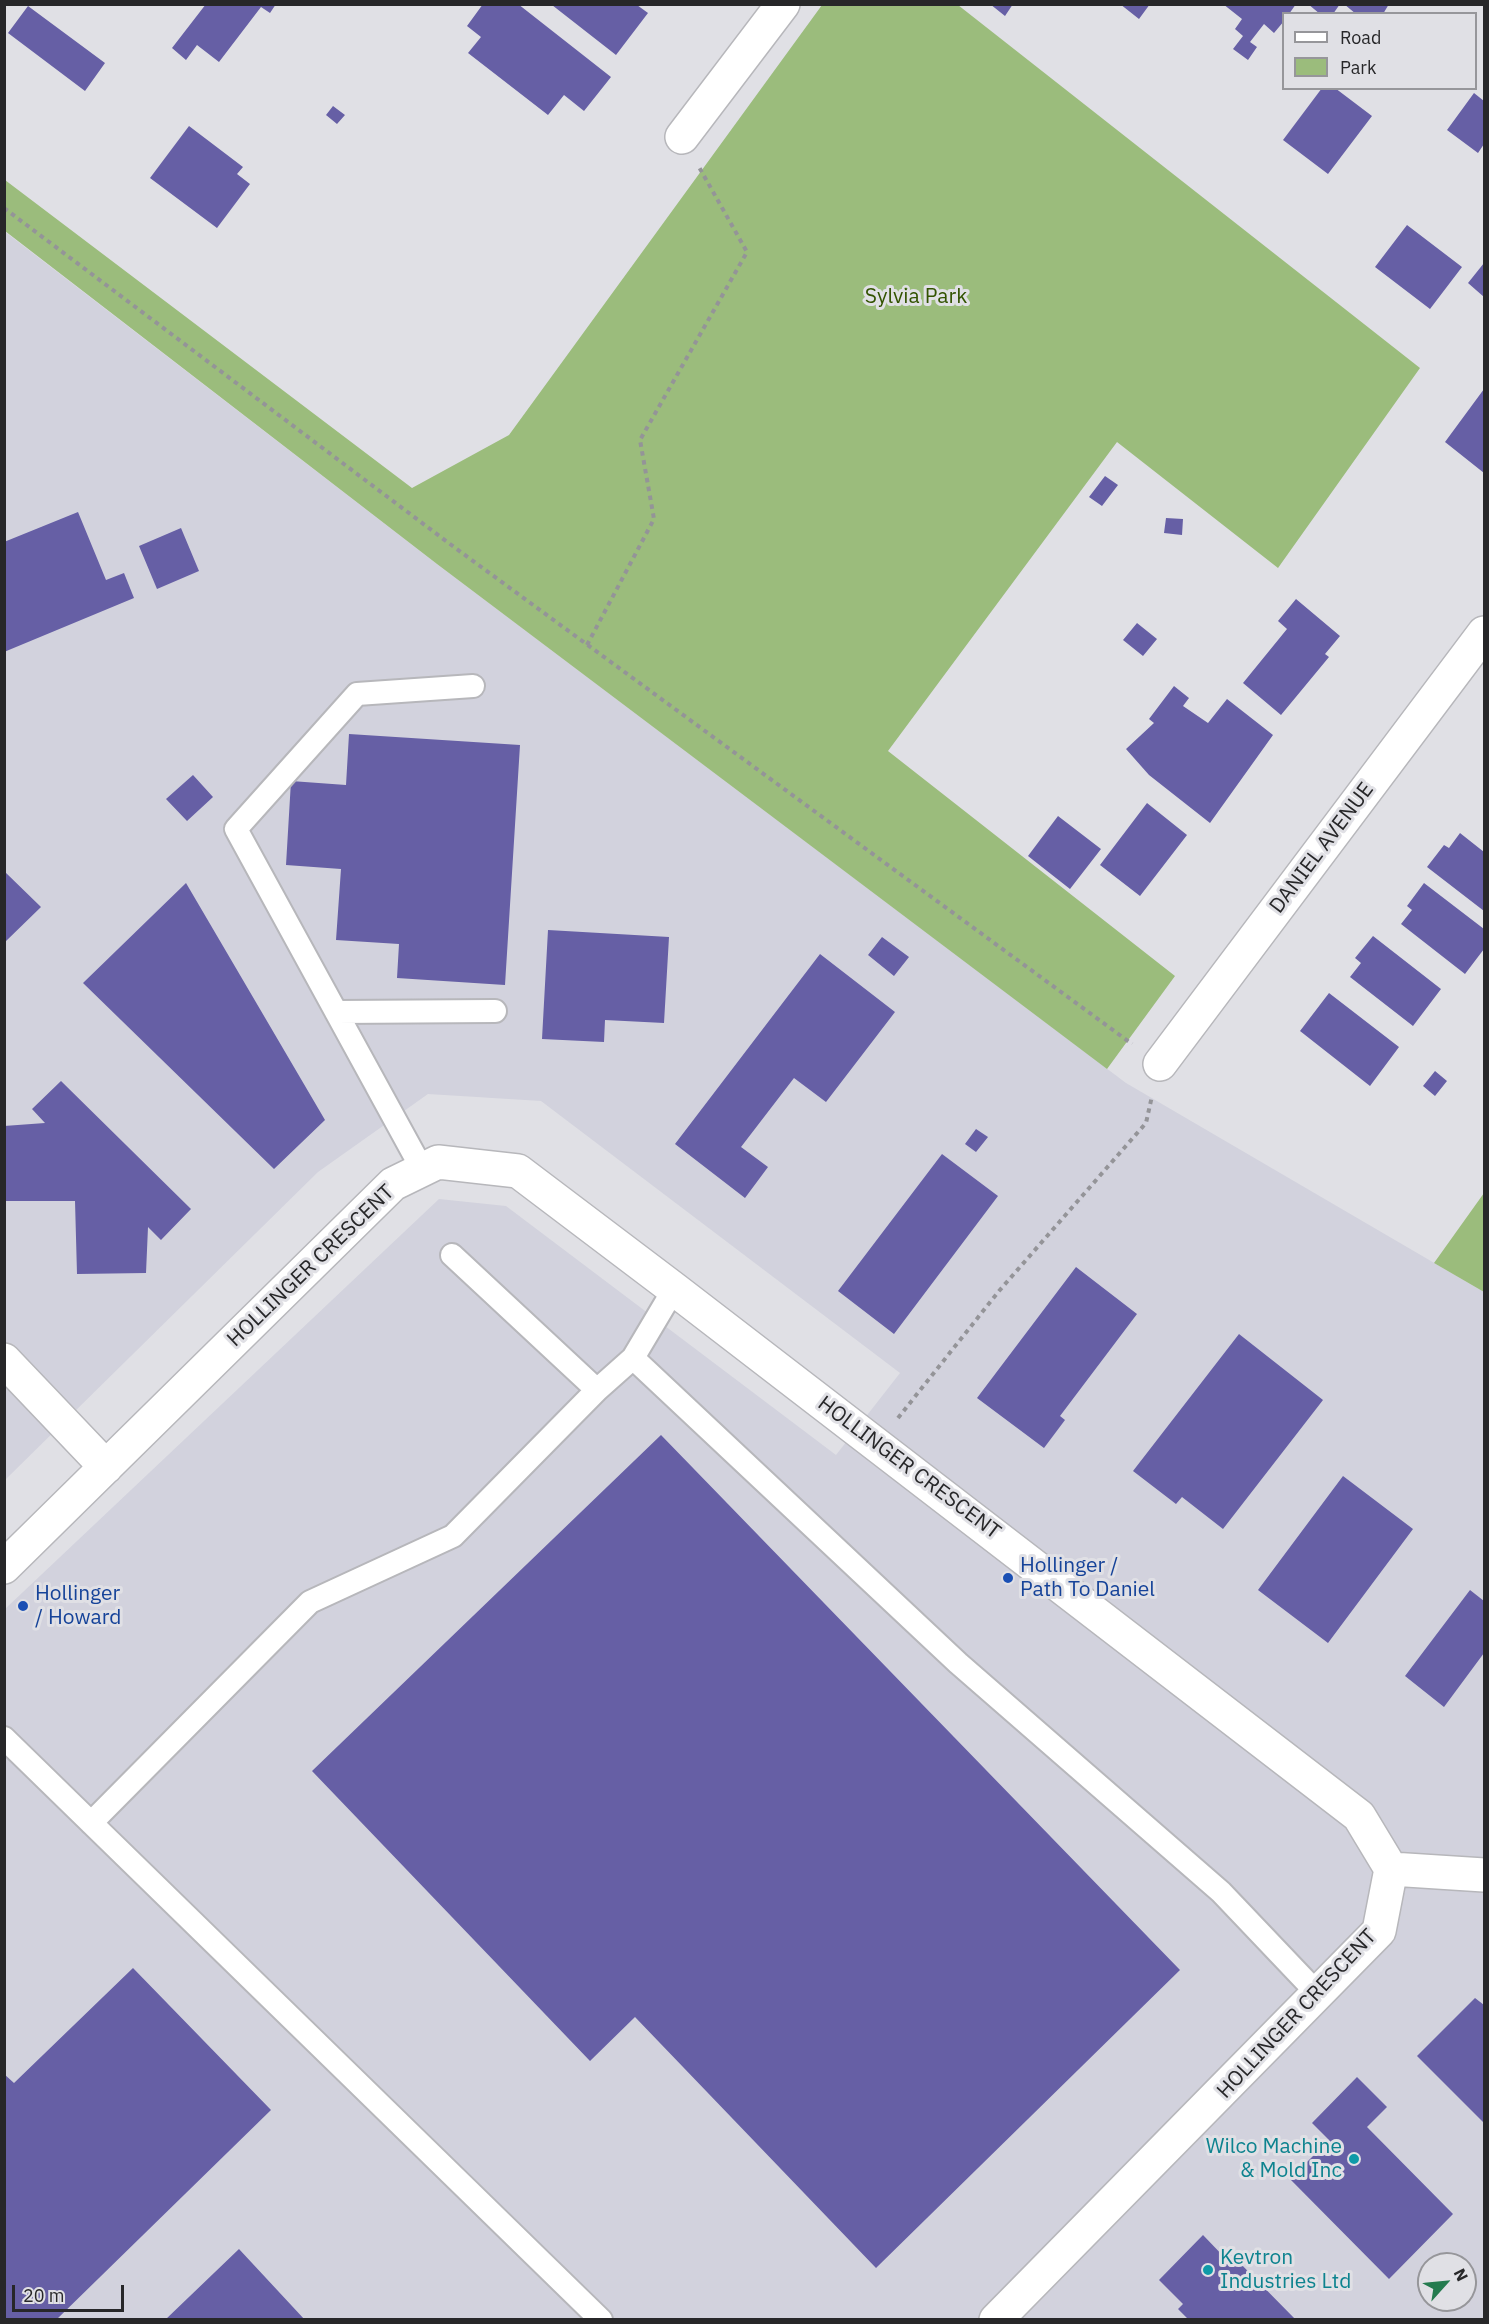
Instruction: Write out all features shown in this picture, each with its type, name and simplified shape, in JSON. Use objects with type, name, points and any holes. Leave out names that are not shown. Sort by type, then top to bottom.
[{"type":"street","points":[[682,137],[783,4]]},
{"type":"street","name":"DANIEL AVENUE","points":[[1160,1064],[1485,633]]},
{"type":"street","name":"HOLLINGER CRESCENT","points":[[4,1567],[393,1184],[438,1161],[518,1171],[674,1289],[1359,1816],[1391,1869],[1379,1931],[996,2319]]},
{"type":"street","points":[[4,1360],[106,1467]]},
{"type":"street","points":[[1391,1869],[1485,1875]]},
{"type":"lane","points":[[422,1169],[236,829],[357,694],[473,686]]},
{"type":"lane","points":[[336,1012],[495,1011]]},
{"type":"lane","points":[[452,1255],[597,1390]]},
{"type":"lane","points":[[91,1823],[310,1602],[453,1536],[597,1390],[633,1358],[674,1289]]},
{"type":"lane","points":[[633,1358],[958,1663],[1221,1892],[1318,1994]]},
{"type":"lane","points":[[4,1738],[601,2319]]},
{"type":"path","points":[[587,645],[654,519],[640,440],[747,252],[682,137]]},
{"type":"path","points":[[4,208],[587,645],[1160,1064],[1146,1123],[999,1291],[878,1444]]},
{"type":"shaded area","points":[[4,231],[437,564],[1126,1083],[1484,1292],[1484,2319],[5,2319],[5,1609],[439,1199],[506,1206],[836,1455],[900,1373],[541,1101],[428,1094],[318,1172],[5,1480]]},
{"type":"green space","name":"Sylvia Park","points":[[822,5],[958,5],[1420,368],[1278,568],[1117,442],[888,751],[1175,976],[1107,1069],[437,564],[5,231],[5,180],[412,488],[509,435]]},
{"type":"green space","points":[[1484,1193],[1484,1292],[1434,1263]]},
{"type":"building","points":[[206,4],[276,4],[270,13],[261,7],[219,62],[197,45],[186,60],[172,48]]},
{"type":"building","points":[[483,4],[518,4],[611,77],[584,111],[564,95],[548,115],[468,53],[481,37],[467,26]]},
{"type":"building","points":[[990,4],[1013,4],[1005,16]]},
{"type":"building","points":[[1120,4],[1150,4],[1139,19]]},
{"type":"building","points":[[1223,4],[1296,4],[1290,12],[1282,12],[1282,23],[1274,33],[1264,24],[1250,42],[1257,47],[1248,60],[1233,49],[1243,36],[1235,29],[1242,19]]},
{"type":"building","points":[[1308,4],[1340,4],[1334,12],[1318,12]]},
{"type":"building","points":[[1344,4],[1389,4],[1384,12],[1354,12]]},
{"type":"building","points":[[552,5],[637,5],[648,13],[616,55]]},
{"type":"building","points":[[28,6],[105,63],[85,91],[8,33]]},
{"type":"building","points":[[1320,90],[1338,90],[1372,116],[1328,174],[1283,140]]},
{"type":"building","points":[[1474,93],[1484,101],[1484,144],[1478,153],[1447,130]]},
{"type":"building","points":[[333,106],[345,115],[337,124],[326,115]]},
{"type":"building","points":[[189,126],[243,167],[237,174],[250,184],[217,228],[150,178]]},
{"type":"building","points":[[1407,225],[1462,267],[1430,309],[1375,267]]},
{"type":"building","points":[[1484,263],[1484,297],[1468,283]]},
{"type":"building","points":[[1484,389],[1484,473],[1445,442]]},
{"type":"building","points":[[1105,476],[1118,485],[1102,506],[1089,497]]},
{"type":"building","points":[[78,512],[106,580],[124,573],[134,598],[4,652],[4,542]]},
{"type":"building","points":[[1166,518],[1183,519],[1182,535],[1164,533]]},
{"type":"building","points":[[181,528],[199,571],[157,589],[139,546]]},
{"type":"building","points":[[1296,599],[1340,636],[1325,654],[1329,657],[1281,715],[1243,683],[1287,629],[1278,621]]},
{"type":"building","points":[[1137,623],[1157,639],[1143,656],[1123,640]]},
{"type":"building","points":[[1174,686],[1189,698],[1183,706],[1208,723],[1227,699],[1273,735],[1210,823],[1149,775],[1126,749],[1154,723],[1149,719]]},
{"type":"building","points":[[349,734],[520,745],[505,985],[397,978],[399,944],[336,940],[341,869],[286,865],[291,781],[346,785]]},
{"type":"building","points":[[193,775],[213,797],[187,821],[166,799]]},
{"type":"building","points":[[1147,803],[1187,835],[1140,896],[1100,865]]},
{"type":"building","points":[[1058,816],[1101,849],[1070,889],[1028,856]]},
{"type":"building","points":[[1460,833],[1484,852],[1484,911],[1427,867],[1444,845],[1449,848]]},
{"type":"building","points":[[4,871],[41,907],[4,943]]},
{"type":"building","points":[[186,883],[325,1120],[274,1169],[83,983]]},
{"type":"building","points":[[1424,883],[1484,929],[1484,949],[1465,974],[1401,924],[1412,910],[1407,906]]},
{"type":"building","points":[[548,930],[669,937],[664,1023],[605,1020],[604,1042],[542,1039]]},
{"type":"building","points":[[1373,936],[1441,989],[1413,1026],[1350,977],[1361,963],[1355,958]]},
{"type":"building","points":[[882,937],[909,957],[894,976],[868,955]]},
{"type":"building","points":[[820,954],[895,1012],[826,1102],[794,1078],[741,1147],[768,1167],[745,1198],[675,1144]]},
{"type":"building","points":[[1329,993],[1399,1047],[1370,1086],[1300,1031]]},
{"type":"building","points":[[1435,1071],[1447,1081],[1435,1096],[1423,1086]]},
{"type":"building","points":[[61,1081],[191,1209],[161,1240],[148,1227],[146,1273],[77,1274],[75,1201],[4,1201],[4,1126],[45,1123],[32,1109]]},
{"type":"building","points":[[976,1129],[988,1137],[976,1152],[965,1144]]},
{"type":"building","points":[[942,1154],[998,1196],[894,1334],[838,1291]]},
{"type":"building","points":[[1076,1267],[1137,1314],[1060,1416],[1065,1420],[1044,1448],[977,1398]]},
{"type":"building","points":[[1239,1334],[1323,1400],[1223,1529],[1182,1497],[1176,1504],[1133,1471]]},
{"type":"building","points":[[661,1435],[1180,1970],[876,2268],[635,2017],[590,2061],[312,1771]]},
{"type":"building","points":[[1343,1476],[1413,1529],[1328,1643],[1258,1590]]},
{"type":"building","points":[[1470,1590],[1484,1601],[1484,1653],[1444,1707],[1405,1676]]},
{"type":"building","points":[[133,1968],[271,2110],[56,2320],[4,2320],[4,2074],[14,2083]]},
{"type":"building","points":[[1475,1998],[1484,2005],[1484,2123],[1417,2056]]},
{"type":"building","name":"Wilco Machine & Mold Inc","points":[[1357,2077],[1387,2107],[1367,2127],[1453,2214],[1389,2279],[1290,2179],[1329,2140],[1312,2123]]},
{"type":"building","name":"Kevtron Industries Ltd","points":[[1203,2235],[1227,2260],[1232,2255],[1296,2320],[1189,2320],[1178,2309],[1183,2304],[1159,2280]]},
{"type":"building","points":[[239,2249],[305,2320],[165,2320]]},
{"type":"place","name":"Hollinger / Path To Daniel","points":[[1008,1578]]},
{"type":"place","name":"Hollinger / Howard","points":[[23,1606]]},
{"type":"place","name":"Wilco Machine & Mold Inc","points":[[1354,2159]]},
{"type":"place","name":"Kevtron Industries Ltd","points":[[1208,2270]]}]
